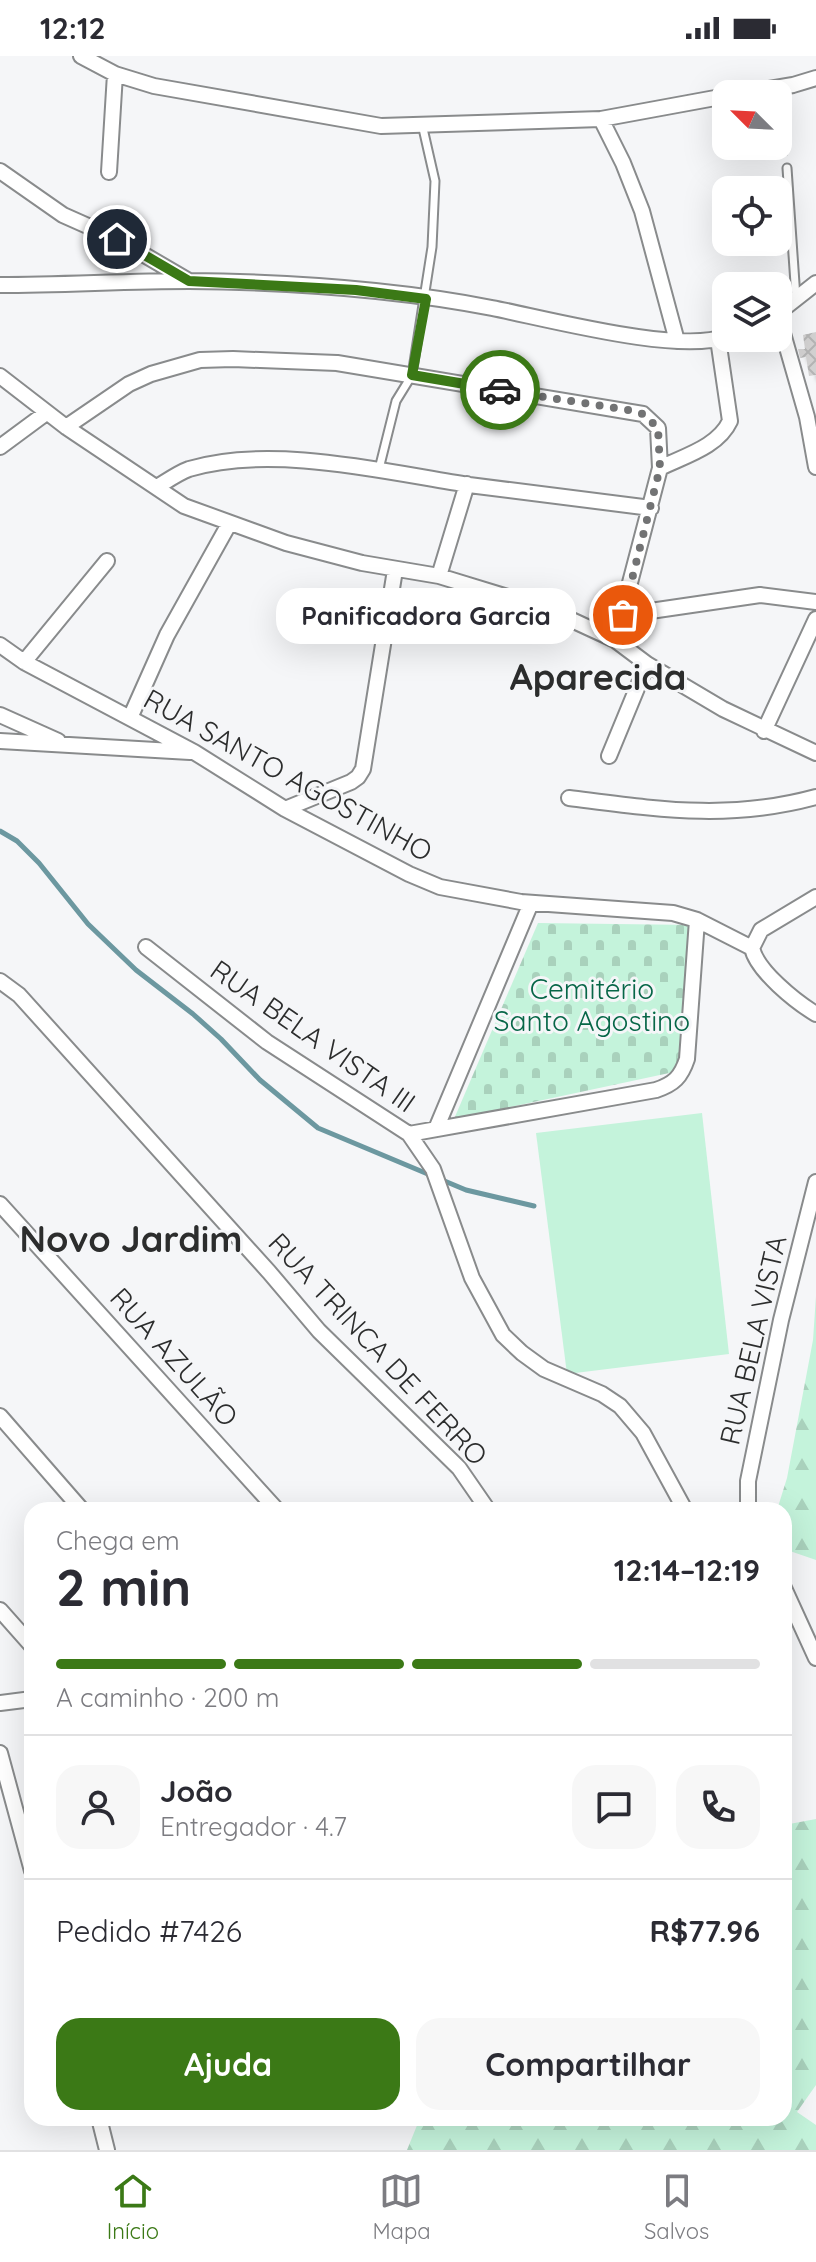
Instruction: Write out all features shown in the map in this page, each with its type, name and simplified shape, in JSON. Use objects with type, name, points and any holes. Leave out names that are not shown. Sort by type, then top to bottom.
[{"type":"street","points":[[81,56],[154,86],[381,126],[601,119],[712,99]]},
{"type":"street","points":[[109,172],[110,66]]},
{"type":"street","points":[[792,85],[816,78]]},
{"type":"street","points":[[792,87],[816,90]]},
{"type":"street","points":[[601,119],[642,211],[677,341]]},
{"type":"street","points":[[0,171],[63,215],[117,239],[189,281]]},
{"type":"street","points":[[0,285],[189,281],[356,290],[484,306],[646,338],[677,341],[712,339]]},
{"type":"street","points":[[792,302],[816,283]]},
{"type":"street","points":[[660,468],[715,441],[725,432],[730,421],[723,352]]},
{"type":"street","points":[[789,352],[807,417],[816,467]]},
{"type":"street","points":[[66,427],[129,384],[200,360],[337,363],[643,414],[658,428],[660,468],[615,640]]},
{"type":"street","points":[[0,376],[46,413],[184,506],[286,543],[395,570],[439,576],[550,610],[615,640],[647,664],[764,731],[816,753]]},
{"type":"street","points":[[0,447],[46,413]]},
{"type":"street","points":[[157,487],[187,470],[267,459],[379,469],[651,508]]},
{"type":"street","points":[[439,576],[467,484]]},
{"type":"street","points":[[130,718],[167,635],[229,524]]},
{"type":"street","points":[[24,662],[107,561]]},
{"type":"street","points":[[285,809],[351,782],[363,769],[395,570]]},
{"type":"street","points":[[623,615],[760,595],[816,602]]},
{"type":"street","points":[[764,731],[816,619]]},
{"type":"street","name":"RUA SANTO AGOSTINHO","points":[[0,645],[24,662],[194,752],[285,809],[409,874],[440,887],[531,903],[673,913],[697,920],[752,948],[760,966],[816,1014]]},
{"type":"street","points":[[609,756],[647,664]]},
{"type":"street","points":[[0,715],[66,744]]},
{"type":"street","points":[[0,741],[194,752]]},
{"type":"street","points":[[569,798],[678,812],[733,812],[783,806],[816,797]]},
{"type":"street","points":[[752,948],[761,930],[816,897]]},
{"type":"street","points":[[436,1129],[531,903]]},
{"type":"street","points":[[409,1134],[670,1085],[682,1075],[687,1059],[697,920]]},
{"type":"street","name":"RUA BELA VISTA III","points":[[146,947],[267,1042],[409,1134],[433,1169],[472,1278],[503,1335],[544,1369],[602,1394],[620,1406],[643,1433],[681,1502]]},
{"type":"street","name":"RUA TRINCA DE FERRO","points":[[0,981],[19,995],[319,1331],[459,1468],[482,1502]]},
{"type":"street","name":"RUA BELA VISTA","points":[[748,1502],[748,1481],[772,1364],[816,1182]]},
{"type":"street","name":"RUA AZULÃO","points":[[0,1204],[270,1502]]},
{"type":"street","points":[[0,1416],[75,1502]]},
{"type":"street","points":[[792,1606],[816,1658]]},
{"type":"street","points":[[0,1610],[24,1637]]},
{"type":"street","points":[[0,1703],[24,1700]]},
{"type":"street","points":[[0,1753],[24,1842]]},
{"type":"street","points":[[101,2126],[107,2150]]},
{"type":"lane","points":[[379,469],[396,401],[412,375],[426,299],[435,181],[422,124]]},
{"type":"lane","points":[[787,168],[796,298]]},
{"type":"path","points":[[787,160],[787,168]]},
{"type":"green space","name":"Cemitério Santo Agostino","points":[[538,923],[694,925],[688,1069],[454,1119]]},
{"type":"green space","points":[[702,1113],[729,1354],[567,1374],[536,1133]]},
{"type":"green space","points":[[816,1296],[816,1560],[792,1552],[792,1502],[780,1502],[787,1478],[813,1340]]},
{"type":"green space","points":[[816,1819],[816,2085],[797,2112],[816,2125],[816,2150],[407,2150],[417,2126],[792,2126],[792,1824]]},
{"type":"building","points":[[816,332],[816,375],[809,376],[806,357],[800,358],[798,349],[805,349],[803,335]]},
{"type":"building","points":[[599,598],[618,604],[606,619],[593,615]]},
{"type":"waterway","points":[[0,831],[17,841],[39,863],[88,924],[136,970],[193,1014],[260,1080],[318,1128],[466,1190],[534,1206]]},
{"type":"way so far","points":[[500,390],[628,410],[643,414],[658,428],[660,468],[623,615]]},
{"type":"place","name":"Panificadora Garcia","points":[[623,615]]},
{"type":"district","name":"Aparecida","points":[[598,677]]},
{"type":"district","name":"Novo Jardim","points":[[131,1239]]},
{"type":"route","points":[[117,239],[189,281],[356,290],[426,299],[412,375],[500,390]]}]
